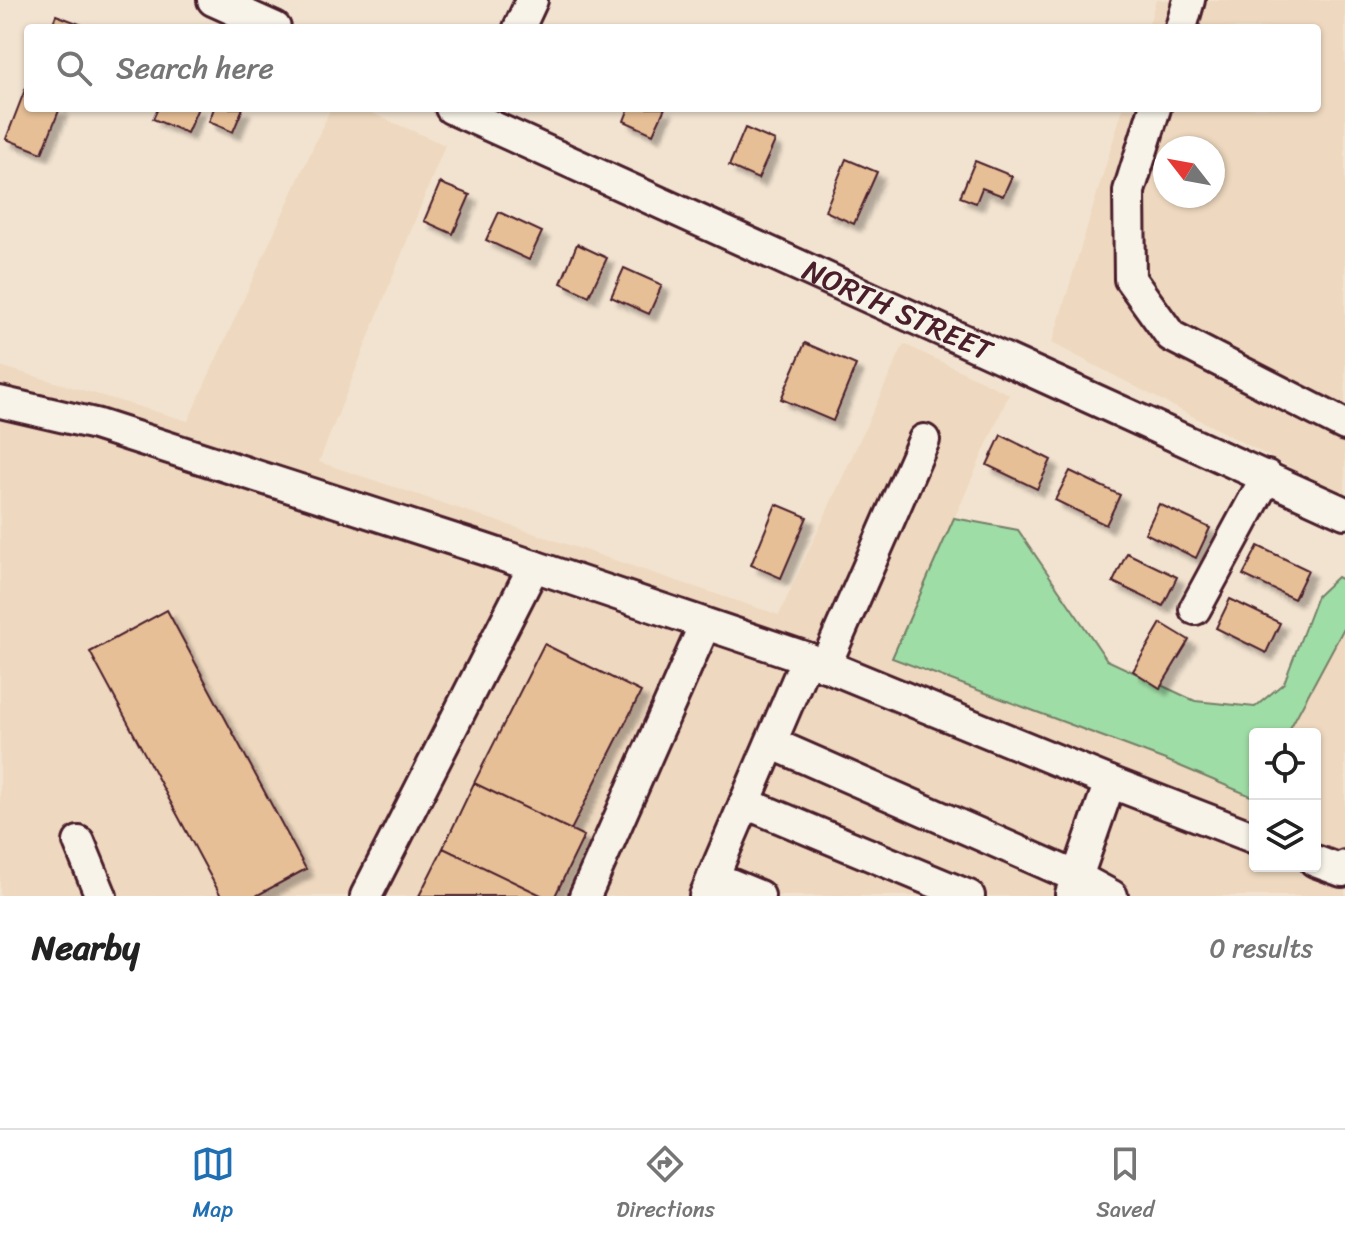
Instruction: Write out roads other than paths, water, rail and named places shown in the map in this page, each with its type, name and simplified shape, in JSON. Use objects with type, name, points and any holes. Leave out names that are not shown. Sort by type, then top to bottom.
[{"type":"street","points":[[213,0],[266,24]]},
{"type":"street","points":[[521,24],[532,0]]},
{"type":"street","points":[[1182,24],[1189,0]]},
{"type":"street","name":"NORTH STREET","points":[[469,112],[1345,513]]},
{"type":"street","points":[[1154,112],[1129,191],[1130,279],[1171,336],[1345,425]]},
{"type":"street","points":[[0,402],[95,424],[534,566],[816,662],[1249,836]]},
{"type":"street","points":[[759,896],[709,887],[771,743],[816,662],[924,440]]},
{"type":"street","points":[[1195,609],[1267,476]]},
{"type":"street","points":[[366,896],[534,566]]},
{"type":"street","points":[[585,896],[705,624]]},
{"type":"street","points":[[771,743],[1074,886],[1112,896]]},
{"type":"street","points":[[1074,886],[1110,782]]},
{"type":"street","points":[[745,803],[969,896]]},
{"type":"street","points":[[79,842],[101,896]]}]
